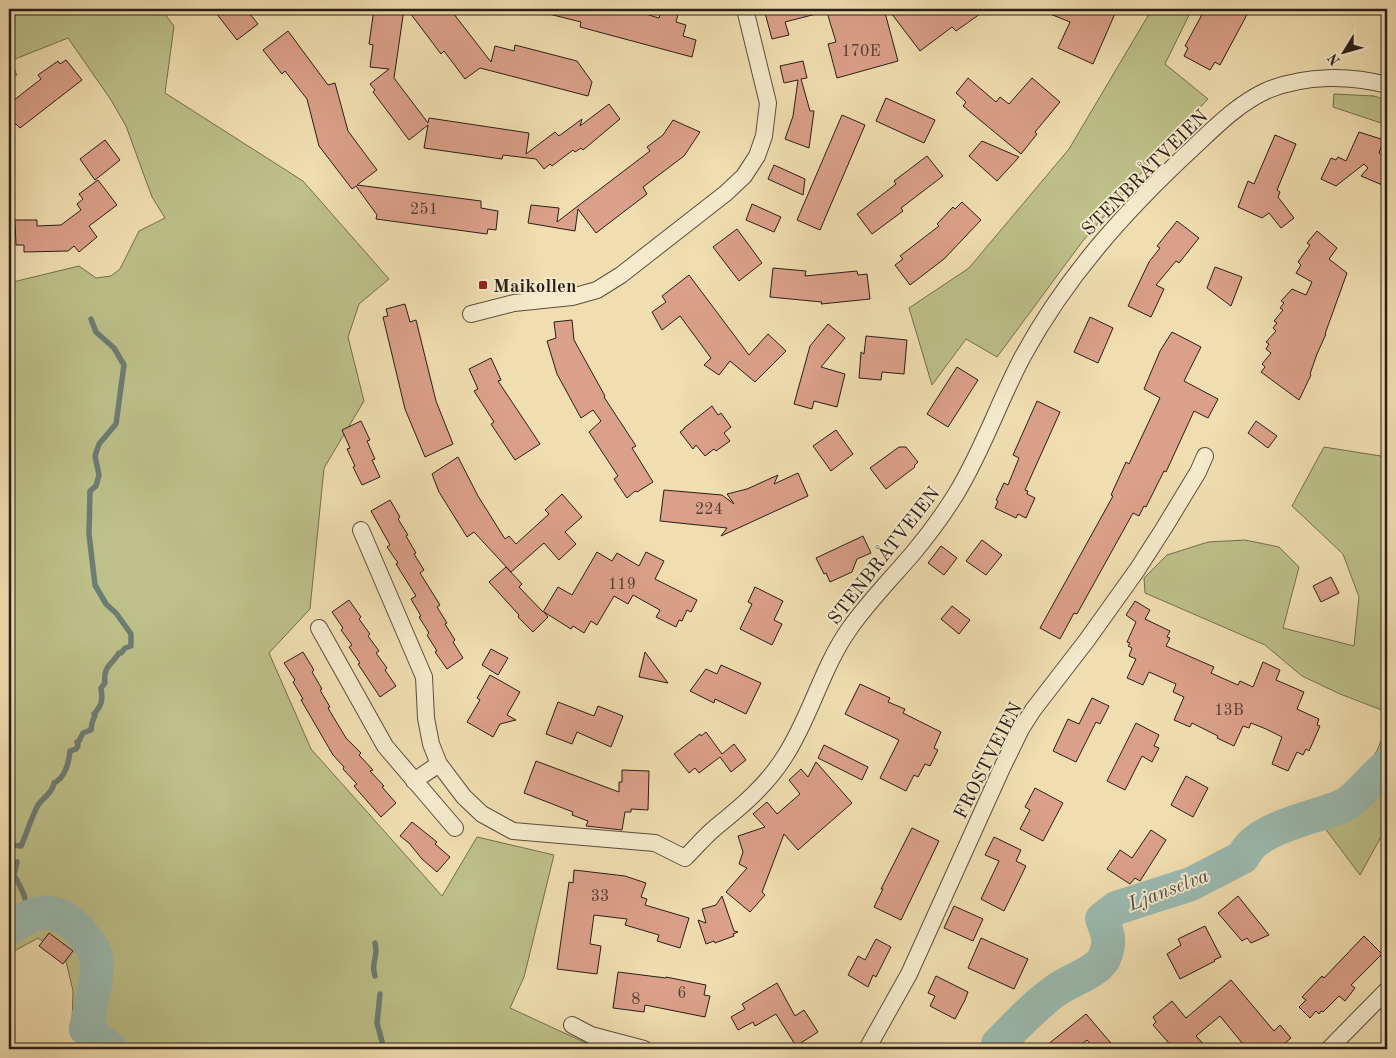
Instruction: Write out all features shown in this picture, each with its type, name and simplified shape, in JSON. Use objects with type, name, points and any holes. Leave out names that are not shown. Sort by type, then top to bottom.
[{"type":"street","points":[[470,314],[526,301],[572,297],[597,290],[621,275],[726,193],[744,176],[756,156],[764,136],[768,104],[745,9]]},
{"type":"street","name":"STENBRÅTVEIEN","points":[[361,530],[424,677],[426,718],[431,744],[439,764],[464,797],[482,814],[507,828],[532,834],[654,842],[685,858],[762,786],[783,760],[807,718],[836,649],[858,617],[936,525],[957,493],[1023,356],[1050,311],[1086,260],[1130,209],[1212,130],[1242,106],[1268,91],[1290,84],[1326,78],[1365,79],[1387,85]]},
{"type":"street","name":"FROSTVEIEN","points":[[867,1049],[909,974],[1021,729],[1033,710],[1087,640],[1137,570],[1198,472],[1205,456]]},
{"type":"street","points":[[319,628],[385,746],[454,828]]},
{"type":"street","points":[[414,781],[439,764]]},
{"type":"street","points":[[1329,1049],[1387,990]]},
{"type":"street","points":[[572,1025],[591,1036],[644,1049]]},
{"type":"green space","points":[[18,9],[161,9],[174,26],[165,93],[303,181],[389,279],[359,304],[348,337],[364,401],[324,468],[310,609],[269,653],[311,749],[442,896],[477,837],[554,855],[524,977],[510,1008],[599,1049],[97,1049],[72,1027],[73,991],[65,957],[38,938],[9,954],[9,278],[13,282],[79,266],[96,278],[111,276],[120,269],[139,231],[165,218],[152,197],[126,126],[111,100],[68,38],[10,61],[17,75],[9,79],[9,18]]},
{"type":"green space","points":[[1152,9],[1192,9],[1165,64],[1208,99],[1180,128],[1082,242],[997,357],[966,339],[932,385],[909,308],[969,268],[1069,149]]},
{"type":"green space","points":[[1334,94],[1374,96],[1387,100],[1387,125],[1333,107]]},
{"type":"green space","points":[[1324,447],[1387,457],[1387,712],[1340,694],[1302,676],[1265,645],[1145,593],[1144,578],[1167,555],[1208,542],[1245,540],[1279,547],[1299,567],[1283,628],[1354,646],[1359,597],[1343,554],[1292,506]]},
{"type":"green space","points":[[1387,725],[1387,830],[1382,835],[1360,875],[1315,815],[1309,804],[1337,794],[1357,777],[1377,751]]},
{"type":"building","points":[[213,9],[246,9],[258,24],[237,40]]},
{"type":"building","points":[[374,9],[404,9],[394,78],[428,123],[429,118],[529,133],[526,154],[555,132],[559,136],[582,119],[580,126],[609,104],[620,119],[583,150],[581,148],[575,152],[573,150],[552,166],[550,164],[544,169],[536,159],[503,155],[502,159],[424,148],[428,125],[409,140],[373,92],[375,90],[370,84],[389,69],[370,67],[373,45],[369,44]]},
{"type":"building","points":[[407,9],[450,9],[491,62],[495,46],[514,51],[515,45],[577,61],[592,82],[588,96],[480,68],[465,79],[444,51],[441,54]]},
{"type":"building","points":[[549,9],[620,9],[629,11],[629,9],[659,18],[662,9],[679,11],[676,22],[686,25],[683,36],[696,40],[692,57],[580,27],[581,22],[549,14]]},
{"type":"building","points":[[764,9],[815,9],[816,14],[785,22],[789,35],[772,39]]},
{"type":"building","points":[[826,9],[884,9],[898,61],[837,78],[828,44],[836,42]]},
{"type":"building","points":[[888,9],[987,9],[956,31],[952,27],[920,51]]},
{"type":"building","points":[[1038,9],[1117,9],[1093,64],[1058,48],[1070,22]]},
{"type":"building","points":[[1205,9],[1250,9],[1220,65],[1215,62],[1210,70],[1184,56],[1188,48],[1185,46]]},
{"type":"building","points":[[288,31],[328,85],[335,83],[348,131],[377,170],[357,185],[481,201],[481,208],[498,211],[496,230],[488,229],[487,234],[376,219],[377,215],[356,186],[352,189],[319,146],[307,99],[285,71],[282,74],[263,50]]},
{"type":"building","points":[[66,60],[82,80],[20,128],[16,124],[9,130],[9,104],[41,79],[38,75],[58,61],[60,64]]},
{"type":"building","points":[[803,61],[807,78],[801,79],[810,111],[814,111],[809,148],[785,139],[793,116],[798,80],[784,83],[780,66]]},
{"type":"building","points":[[968,78],[996,102],[1000,97],[1009,104],[1032,78],[1060,102],[1035,132],[1037,134],[1021,154],[963,106],[966,102],[956,93]]},
{"type":"building","points":[[886,98],[935,120],[924,143],[876,121]]},
{"type":"building","points":[[842,115],[865,125],[820,230],[797,220]]},
{"type":"building","points":[[673,120],[700,132],[684,156],[643,187],[647,194],[596,233],[578,209],[575,231],[528,223],[531,205],[559,208],[557,222],[650,151],[647,147],[663,135]]},
{"type":"building","points":[[1359,132],[1384,140],[1379,153],[1387,158],[1387,187],[1361,176],[1368,168],[1364,164],[1336,186],[1321,179],[1331,158],[1336,160],[1338,157],[1346,161]]},
{"type":"building","points":[[1275,135],[1296,144],[1277,190],[1280,192],[1278,197],[1294,218],[1281,228],[1269,213],[1262,218],[1238,207],[1248,181],[1254,184]]},
{"type":"building","points":[[105,140],[120,160],[95,180],[80,159]]},
{"type":"building","points":[[982,141],[1019,157],[997,181],[969,156]]},
{"type":"building","points":[[927,156],[943,176],[901,208],[903,211],[872,234],[857,214],[896,184],[894,181]]},
{"type":"building","points":[[774,165],[805,179],[803,195],[768,179]]},
{"type":"building","points":[[98,180],[117,205],[89,226],[97,237],[79,252],[74,246],[68,251],[24,252],[24,245],[16,245],[15,220],[37,220],[37,226],[61,225],[81,210],[77,204],[83,199],[79,194]]},
{"type":"building","points":[[962,202],[981,220],[944,259],[910,285],[895,265],[903,259],[900,256],[939,226],[937,224],[953,207],[955,209]]},
{"type":"building","points":[[752,204],[781,217],[774,232],[746,220]]},
{"type":"building","points":[[1177,221],[1199,238],[1179,263],[1176,261],[1156,285],[1164,289],[1151,317],[1128,306],[1149,262],[1160,248],[1157,246]]},
{"type":"building","points":[[737,229],[762,263],[739,281],[713,247]]},
{"type":"building","points":[[1317,231],[1337,248],[1329,259],[1347,273],[1311,375],[1299,400],[1261,372],[1265,367],[1262,364],[1271,353],[1266,349],[1269,344],[1266,342],[1276,331],[1273,328],[1277,323],[1274,321],[1283,310],[1280,308],[1284,303],[1281,301],[1292,289],[1306,295],[1312,282],[1296,273],[1301,265],[1298,262],[1310,245],[1307,243]]},
{"type":"building","points":[[1215,267],[1242,277],[1231,306],[1207,288]]},
{"type":"building","points":[[773,268],[806,271],[805,276],[857,271],[858,275],[867,274],[870,299],[821,304],[822,302],[770,297]]},
{"type":"building","points":[[689,275],[749,355],[768,334],[786,351],[755,382],[730,361],[719,375],[704,365],[711,358],[680,316],[662,330],[652,312],[666,302],[662,296]]},
{"type":"building","points":[[405,304],[410,322],[416,320],[436,401],[453,444],[425,457],[405,409],[383,317],[388,316],[386,309]]},
{"type":"building","points":[[1090,317],[1113,328],[1098,363],[1074,352]]},
{"type":"building","points":[[572,320],[574,340],[604,397],[636,446],[632,448],[653,482],[637,492],[635,491],[627,498],[614,479],[618,476],[589,432],[601,421],[593,410],[581,418],[557,374],[547,341],[556,338],[554,322]]},
{"type":"building","points":[[828,324],[845,338],[821,367],[845,374],[837,407],[814,401],[812,409],[794,404],[810,346]]},
{"type":"building","points":[[1172,332],[1201,347],[1184,381],[1218,399],[1208,418],[1194,411],[1166,472],[1164,471],[1146,507],[1144,506],[1139,516],[1133,513],[1077,614],[1074,613],[1060,639],[1040,628],[1113,496],[1111,495],[1126,462],[1129,464],[1160,398],[1144,389],[1160,351]]},
{"type":"building","points":[[866,336],[907,340],[904,374],[882,372],[881,380],[859,378],[861,352],[864,354]]},
{"type":"building","points":[[491,358],[501,380],[498,381],[540,444],[515,460],[491,424],[494,422],[474,391],[478,389],[469,369]]},
{"type":"building","points":[[957,367],[978,380],[948,427],[927,414]]},
{"type":"building","points":[[1037,401],[1060,412],[1025,490],[1028,491],[1027,494],[1035,498],[1026,518],[1018,514],[1016,518],[995,508],[998,501],[996,500],[1004,483],[1008,485],[1019,458],[1013,455]]},
{"type":"building","points":[[712,406],[718,415],[721,413],[731,427],[724,433],[730,441],[705,456],[696,445],[693,449],[680,432]]},
{"type":"building","points":[[361,421],[370,440],[367,441],[375,459],[372,460],[380,477],[362,485],[353,467],[355,466],[347,449],[350,448],[342,430]]},
{"type":"building","points":[[1256,421],[1277,436],[1268,448],[1248,433]]},
{"type":"building","points":[[836,430],[853,454],[831,471],[813,446]]},
{"type":"building","points":[[899,447],[906,447],[918,462],[915,467],[886,489],[870,468]]},
{"type":"building","points":[[458,457],[478,496],[505,539],[509,536],[516,544],[549,514],[545,510],[562,494],[582,517],[565,532],[576,544],[559,560],[544,543],[511,572],[474,532],[467,537],[439,492],[432,474]]},
{"type":"building","points":[[798,473],[808,496],[721,536],[727,528],[660,521],[664,490],[722,495],[734,504],[727,494],[747,489],[778,475],[774,484]]},
{"type":"building","points":[[390,500],[416,553],[414,554],[424,570],[420,573],[440,605],[437,607],[455,640],[453,642],[463,658],[447,669],[435,652],[437,651],[427,635],[429,633],[411,599],[416,596],[387,547],[390,545],[371,511]]},
{"type":"building","points":[[863,536],[871,553],[857,559],[852,572],[830,582],[816,558]]},
{"type":"building","points":[[982,540],[1002,555],[986,575],[966,561]]},
{"type":"building","points":[[941,546],[957,558],[944,575],[928,563]]},
{"type":"building","points":[[597,552],[612,561],[617,553],[639,566],[646,552],[664,561],[655,579],[697,600],[691,612],[687,610],[682,621],[679,620],[676,627],[656,617],[660,610],[633,595],[628,604],[614,596],[597,625],[591,621],[584,633],[573,626],[571,629],[544,612],[548,617],[533,632],[489,582],[506,567],[522,584],[519,587],[543,612],[558,587],[572,595]]},
{"type":"building","points":[[1331,577],[1339,593],[1321,602],[1313,586]]},
{"type":"building","points":[[755,587],[783,601],[774,620],[782,624],[772,645],[740,629],[752,604],[748,602]]},
{"type":"building","points":[[349,600],[361,617],[359,619],[370,634],[368,636],[379,651],[376,653],[387,668],[385,670],[396,686],[380,697],[358,664],[360,663],[349,647],[352,645],[341,630],[343,628],[332,612]]},
{"type":"building","points":[[1135,601],[1150,610],[1145,619],[1170,631],[1167,637],[1170,638],[1166,646],[1214,667],[1211,673],[1238,685],[1240,681],[1253,687],[1263,662],[1280,670],[1276,680],[1304,692],[1297,709],[1319,719],[1317,725],[1320,726],[1309,751],[1306,749],[1303,755],[1297,752],[1288,771],[1272,764],[1282,737],[1266,729],[1251,723],[1249,728],[1243,726],[1234,746],[1192,723],[1190,727],[1174,720],[1184,697],[1173,692],[1176,684],[1149,672],[1143,685],[1127,678],[1136,659],[1129,656],[1132,648],[1128,646],[1130,643],[1127,642],[1136,622],[1126,615]]},
{"type":"building","points":[[952,606],[970,620],[959,634],[941,619]]},
{"type":"building","points":[[491,649],[508,658],[498,675],[482,665]]},
{"type":"building","points":[[303,652],[314,670],[312,672],[330,707],[328,708],[346,738],[361,753],[359,755],[373,770],[370,771],[396,803],[381,817],[354,786],[357,784],[333,755],[301,700],[303,699],[293,682],[295,680],[284,663]]},
{"type":"building","points":[[645,652],[668,683],[639,677]]},
{"type":"building","points":[[721,665],[761,683],[746,714],[715,699],[714,703],[690,691],[706,669],[717,674]]},
{"type":"building","points":[[490,675],[520,692],[507,715],[516,720],[500,724],[493,737],[467,722],[480,700],[477,698]]},
{"type":"building","points":[[860,684],[890,698],[888,702],[905,709],[903,713],[941,732],[934,748],[938,750],[930,766],[925,764],[918,777],[914,775],[906,791],[880,778],[899,740],[845,714]]},
{"type":"building","points":[[1092,698],[1109,706],[1100,724],[1096,722],[1076,762],[1053,751],[1068,719],[1079,724]]},
{"type":"building","points":[[558,702],[594,716],[598,706],[623,716],[611,747],[577,732],[572,744],[546,734]]},
{"type":"building","points":[[1136,723],[1159,735],[1154,746],[1159,748],[1152,762],[1142,756],[1125,790],[1107,781]]},
{"type":"building","points":[[706,732],[722,754],[734,744],[746,760],[731,772],[720,757],[699,773],[695,768],[689,773],[674,754],[700,734],[701,736]]},
{"type":"building","points":[[824,745],[868,767],[862,780],[818,758]]},
{"type":"building","points":[[536,761],[619,792],[619,782],[622,782],[622,770],[649,771],[648,810],[631,809],[631,812],[625,812],[622,830],[586,826],[588,821],[572,815],[573,812],[524,793]]},
{"type":"building","points":[[816,762],[852,803],[798,850],[784,834],[762,892],[765,895],[750,912],[726,892],[747,868],[739,864],[743,852],[738,836],[765,827],[753,814],[767,802],[777,814],[800,794],[789,780],[801,769],[808,777]]},
{"type":"building","points":[[1186,776],[1208,788],[1193,817],[1171,805]]},
{"type":"building","points":[[1035,788],[1063,803],[1043,841],[1020,829],[1030,810],[1025,807]]},
{"type":"building","points":[[412,822],[437,842],[435,844],[450,857],[437,872],[400,836]]},
{"type":"building","points":[[912,828],[939,841],[901,920],[874,907]]},
{"type":"building","points":[[1151,830],[1166,840],[1140,881],[1135,878],[1130,884],[1107,869],[1120,850],[1132,858]]},
{"type":"building","points":[[994,837],[1021,850],[1016,861],[1026,866],[1004,911],[981,899],[999,861],[985,855]]},
{"type":"building","points":[[574,870],[625,876],[646,883],[641,897],[647,899],[645,905],[689,918],[680,948],[657,941],[659,935],[625,925],[627,919],[594,915],[590,944],[601,946],[597,974],[557,969],[569,882],[573,883]]},
{"type":"building","points":[[722,896],[734,931],[738,932],[733,934],[734,936],[715,943],[714,941],[706,944],[698,920],[706,923],[702,909],[716,905]]},
{"type":"building","points":[[1238,896],[1269,935],[1251,943],[1247,938],[1242,941],[1218,913]]},
{"type":"building","points":[[954,906],[983,919],[973,941],[944,928]]},
{"type":"building","points":[[1205,926],[1221,957],[1180,979],[1167,954],[1181,945],[1178,939]]},
{"type":"building","points":[[49,933],[73,951],[63,964],[39,946]]},
{"type":"building","points":[[1364,936],[1382,954],[1351,985],[1355,988],[1345,1001],[1339,996],[1323,1012],[1321,1011],[1319,1014],[1316,1011],[1310,1018],[1299,1007],[1306,1000],[1302,997],[1322,976],[1324,978]]},
{"type":"building","points":[[981,938],[1028,959],[1014,989],[968,968]]},
{"type":"building","points":[[876,939],[891,947],[876,977],[873,975],[868,987],[848,975],[858,956],[865,960]]},
{"type":"building","points":[[618,972],[666,977],[706,985],[704,995],[710,996],[705,1017],[645,1005],[644,1012],[613,1008]]},
{"type":"building","points":[[936,976],[968,992],[955,1019],[930,1006],[935,996],[928,993]]},
{"type":"building","points":[[1231,980],[1274,1031],[1280,1025],[1291,1038],[1278,1049],[1247,1049],[1220,1016],[1196,1036],[1208,1049],[1174,1049],[1153,1025],[1156,1022],[1153,1017],[1172,1001],[1186,1018]]},
{"type":"building","points":[[777,983],[795,1016],[804,1010],[818,1032],[796,1046],[776,1014],[755,1026],[753,1022],[738,1030],[731,1017],[745,1009],[742,1004]]},
{"type":"building","points":[[1086,1014],[1116,1049],[1095,1049],[1087,1040],[1075,1049],[1042,1049]]},
{"type":"waterway","points":[[9,845],[21,846],[38,805],[50,792],[54,783],[64,774],[70,751],[76,749],[78,746],[77,742],[83,733],[91,730],[94,714],[101,702],[101,688],[105,683],[106,669],[119,653],[131,646],[131,634],[116,613],[106,604],[95,585],[89,534],[90,491],[96,486],[99,475],[95,456],[99,444],[116,424],[124,365],[114,348],[96,332],[91,319]]},
{"type":"waterway","name":"Ljanselva","points":[[999,1049],[998,1044],[1042,1001],[1058,989],[1091,971],[1102,961],[1107,951],[1108,942],[1102,919],[1116,908],[1191,884],[1243,857],[1250,846],[1274,830],[1344,805],[1354,798],[1387,766]]},
{"type":"waterway","points":[[17,862],[14,875],[24,895],[27,905],[27,917]]},
{"type":"waterway","name":"Ljanselva","points":[[9,928],[27,917],[51,913],[68,920],[83,934],[93,949],[97,964],[86,1029],[111,1049]]},
{"type":"waterway","points":[[375,943],[376,953],[373,967],[375,976]]},
{"type":"waterway","points":[[380,994],[377,1023],[384,1049]]},
{"type":"place","name":"Maikollen","points":[[483,285]]}]
